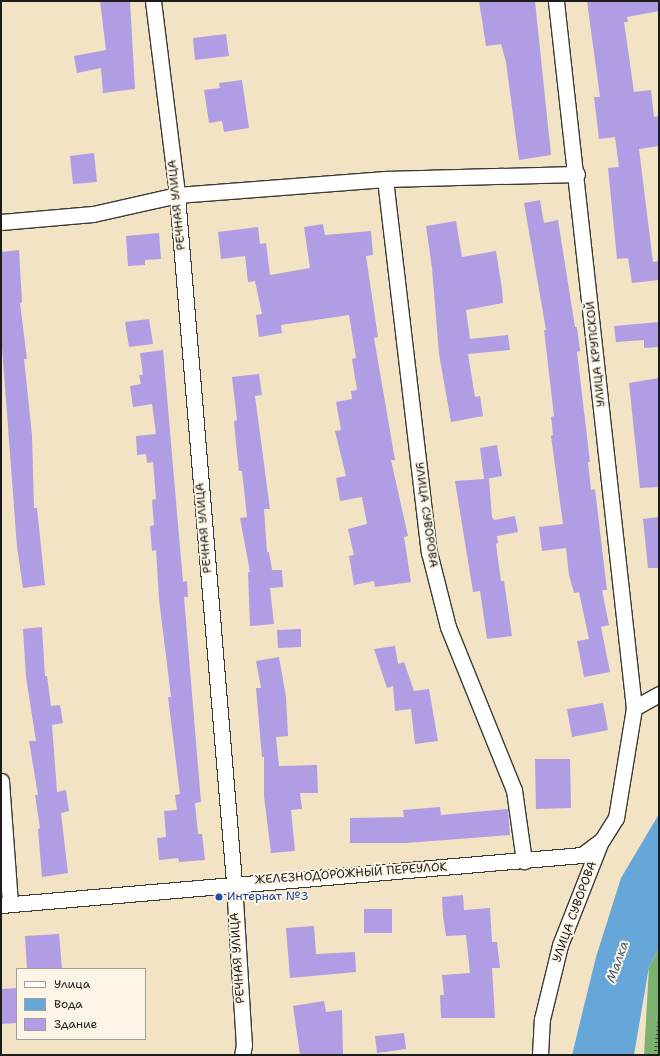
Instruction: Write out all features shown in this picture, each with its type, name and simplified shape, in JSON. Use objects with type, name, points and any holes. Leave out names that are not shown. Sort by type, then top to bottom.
[{"type":"street","name":"РЕЧНАЯ УЛИЦА","points":[[153,1],[177,195],[234,883],[244,1045],[242,1055]]},
{"type":"street","name":"УЛИЦА КРУПСКОЙ","points":[[556,1],[577,174],[634,708],[616,818],[602,840]]},
{"type":"street","points":[[1,222],[93,214],[177,195],[386,179],[577,174]]},
{"type":"street","name":"УЛИЦА СУВОРОВА","points":[[386,179],[429,552],[448,627],[514,790],[524,861]]},
{"type":"street","points":[[634,708],[659,694]]},
{"type":"street","points":[[1,781],[6,904]]},
{"type":"street","name":"УЛИЦА СУВОРОВА","points":[[540,1055],[542,1019],[560,945],[602,840]]},
{"type":"street","name":"ЖЕЛЕЗНОДОРОЖНЫЙ ПЕРЕУЛОК","points":[[6,904],[234,883],[524,861],[582,855],[602,840]]},
{"type":"path","points":[[655,1055],[659,1019]]},
{"type":"green space","points":[[659,948],[659,1055],[644,1055],[649,967]]},
{"type":"water","name":"Малка","points":[[659,814],[659,948],[649,967],[634,1055],[572,1055],[596,957],[621,878]]},
{"type":"building","points":[[100,1],[130,1],[135,89],[103,93],[101,68],[77,73],[74,56],[106,50]]},
{"type":"building","points":[[479,1],[535,1],[551,155],[519,160],[506,62],[501,44],[486,46]]},
{"type":"building","points":[[587,1],[659,1],[659,11],[627,17],[628,22],[624,22],[634,92],[651,90],[654,117],[659,116],[659,146],[639,149],[653,262],[659,261],[659,280],[632,283],[628,258],[617,259],[608,168],[619,167],[615,137],[599,139],[594,97],[600,97]]},
{"type":"building","points":[[226,34],[229,56],[195,60],[193,38]]},
{"type":"building","points":[[242,80],[249,128],[224,132],[222,121],[209,123],[204,90],[220,88],[219,83]]},
{"type":"building","points":[[94,153],[97,182],[73,184],[70,156]]},
{"type":"building","points":[[540,200],[544,223],[558,220],[575,327],[577,327],[580,351],[577,352],[590,462],[588,462],[591,490],[595,489],[607,590],[602,590],[609,625],[601,627],[610,672],[584,677],[577,641],[589,639],[579,592],[574,593],[569,575],[566,548],[542,551],[539,527],[563,524],[551,436],[553,435],[551,417],[554,416],[544,330],[546,330],[524,203]]},
{"type":"building","points":[[456,221],[462,257],[496,251],[502,289],[503,303],[466,310],[470,339],[508,335],[510,350],[468,354],[475,397],[480,396],[483,416],[451,422],[439,354],[432,268],[426,226]]},
{"type":"building","points":[[323,224],[325,235],[371,231],[373,255],[366,256],[378,337],[374,338],[395,460],[391,460],[408,536],[404,537],[411,582],[375,587],[374,581],[354,585],[349,556],[354,555],[348,529],[367,524],[362,497],[340,501],[336,478],[346,476],[335,431],[341,430],[336,402],[352,399],[351,391],[357,390],[352,359],[356,358],[349,315],[281,325],[282,333],[259,337],[256,315],[262,314],[255,281],[248,282],[245,256],[221,259],[218,232],[258,227],[260,244],[266,243],[270,275],[310,268],[304,227]]},
{"type":"building","points":[[159,233],[161,259],[145,260],[145,265],[128,266],[126,236]]},
{"type":"building","points":[[19,250],[22,302],[20,303],[27,359],[24,359],[32,435],[34,508],[37,508],[45,585],[23,588],[17,547],[1,334],[1,252]]},
{"type":"building","points":[[149,319],[153,344],[129,347],[125,322]]},
{"type":"building","points":[[659,322],[659,347],[644,348],[644,340],[616,342],[614,326]]},
{"type":"building","points":[[163,350],[183,582],[187,581],[188,597],[184,597],[201,802],[195,803],[198,834],[202,834],[205,860],[179,862],[178,858],[159,860],[157,838],[166,837],[164,811],[177,810],[175,795],[180,794],[168,697],[171,697],[159,599],[156,550],[152,551],[150,526],[154,525],[152,500],[156,499],[153,462],[147,463],[146,454],[137,455],[136,436],[156,434],[152,404],[133,407],[130,386],[141,384],[139,375],[143,375],[140,353]]},
{"type":"building","points":[[259,374],[262,395],[255,396],[270,509],[264,509],[267,552],[269,552],[272,570],[282,570],[283,587],[270,588],[274,624],[250,626],[248,572],[250,572],[240,518],[247,517],[242,471],[239,471],[236,443],[234,421],[237,420],[232,377]]},
{"type":"building","points":[[659,378],[659,487],[640,488],[629,383]]},
{"type":"building","points":[[497,445],[502,476],[486,479],[489,479],[492,517],[494,520],[515,516],[518,532],[497,536],[498,543],[496,544],[501,581],[504,581],[512,636],[487,639],[480,591],[473,592],[455,481],[484,479],[480,448]]},
{"type":"building","points":[[659,517],[659,568],[648,568],[643,519]]},
{"type":"building","points":[[42,627],[45,676],[47,676],[51,706],[60,705],[63,723],[52,725],[57,792],[66,790],[69,811],[61,813],[68,873],[42,877],[38,829],[40,828],[35,795],[38,795],[29,741],[36,741],[26,677],[23,629]]},
{"type":"building","points":[[301,629],[301,647],[278,648],[277,630]]},
{"type":"building","points":[[395,646],[398,664],[404,662],[414,691],[429,689],[438,741],[415,744],[411,709],[395,711],[393,686],[387,688],[374,649]]},
{"type":"building","points":[[279,657],[286,697],[288,736],[276,737],[279,766],[317,765],[318,793],[300,793],[302,809],[291,810],[295,851],[271,853],[264,796],[264,757],[262,757],[256,688],[261,688],[256,661]]},
{"type":"building","points":[[603,703],[608,730],[572,737],[567,709]]},
{"type":"building","points":[[535,759],[570,759],[571,808],[536,809]]},
{"type":"building","points":[[440,807],[441,815],[508,809],[510,835],[406,843],[350,843],[350,818],[404,817],[403,810]]},
{"type":"building","points":[[463,895],[464,910],[490,908],[492,942],[497,942],[500,968],[492,968],[495,1018],[441,1018],[440,995],[444,995],[442,975],[470,973],[466,935],[446,936],[443,916],[442,897]]},
{"type":"building","points":[[364,909],[392,909],[392,933],[364,933]]},
{"type":"building","points":[[314,926],[316,954],[355,952],[356,972],[290,978],[286,928]]},
{"type":"building","points":[[59,934],[62,968],[27,968],[25,936]]},
{"type":"building","points":[[16,988],[16,1023],[1,1024],[1,989]]},
{"type":"building","points":[[324,1001],[326,1012],[342,1010],[343,1055],[300,1055],[293,1006]]},
{"type":"building","points":[[404,1033],[406,1049],[377,1053],[375,1036]]},
{"type":"place","name":"Интернат №3","points":[[219,897]]}]
